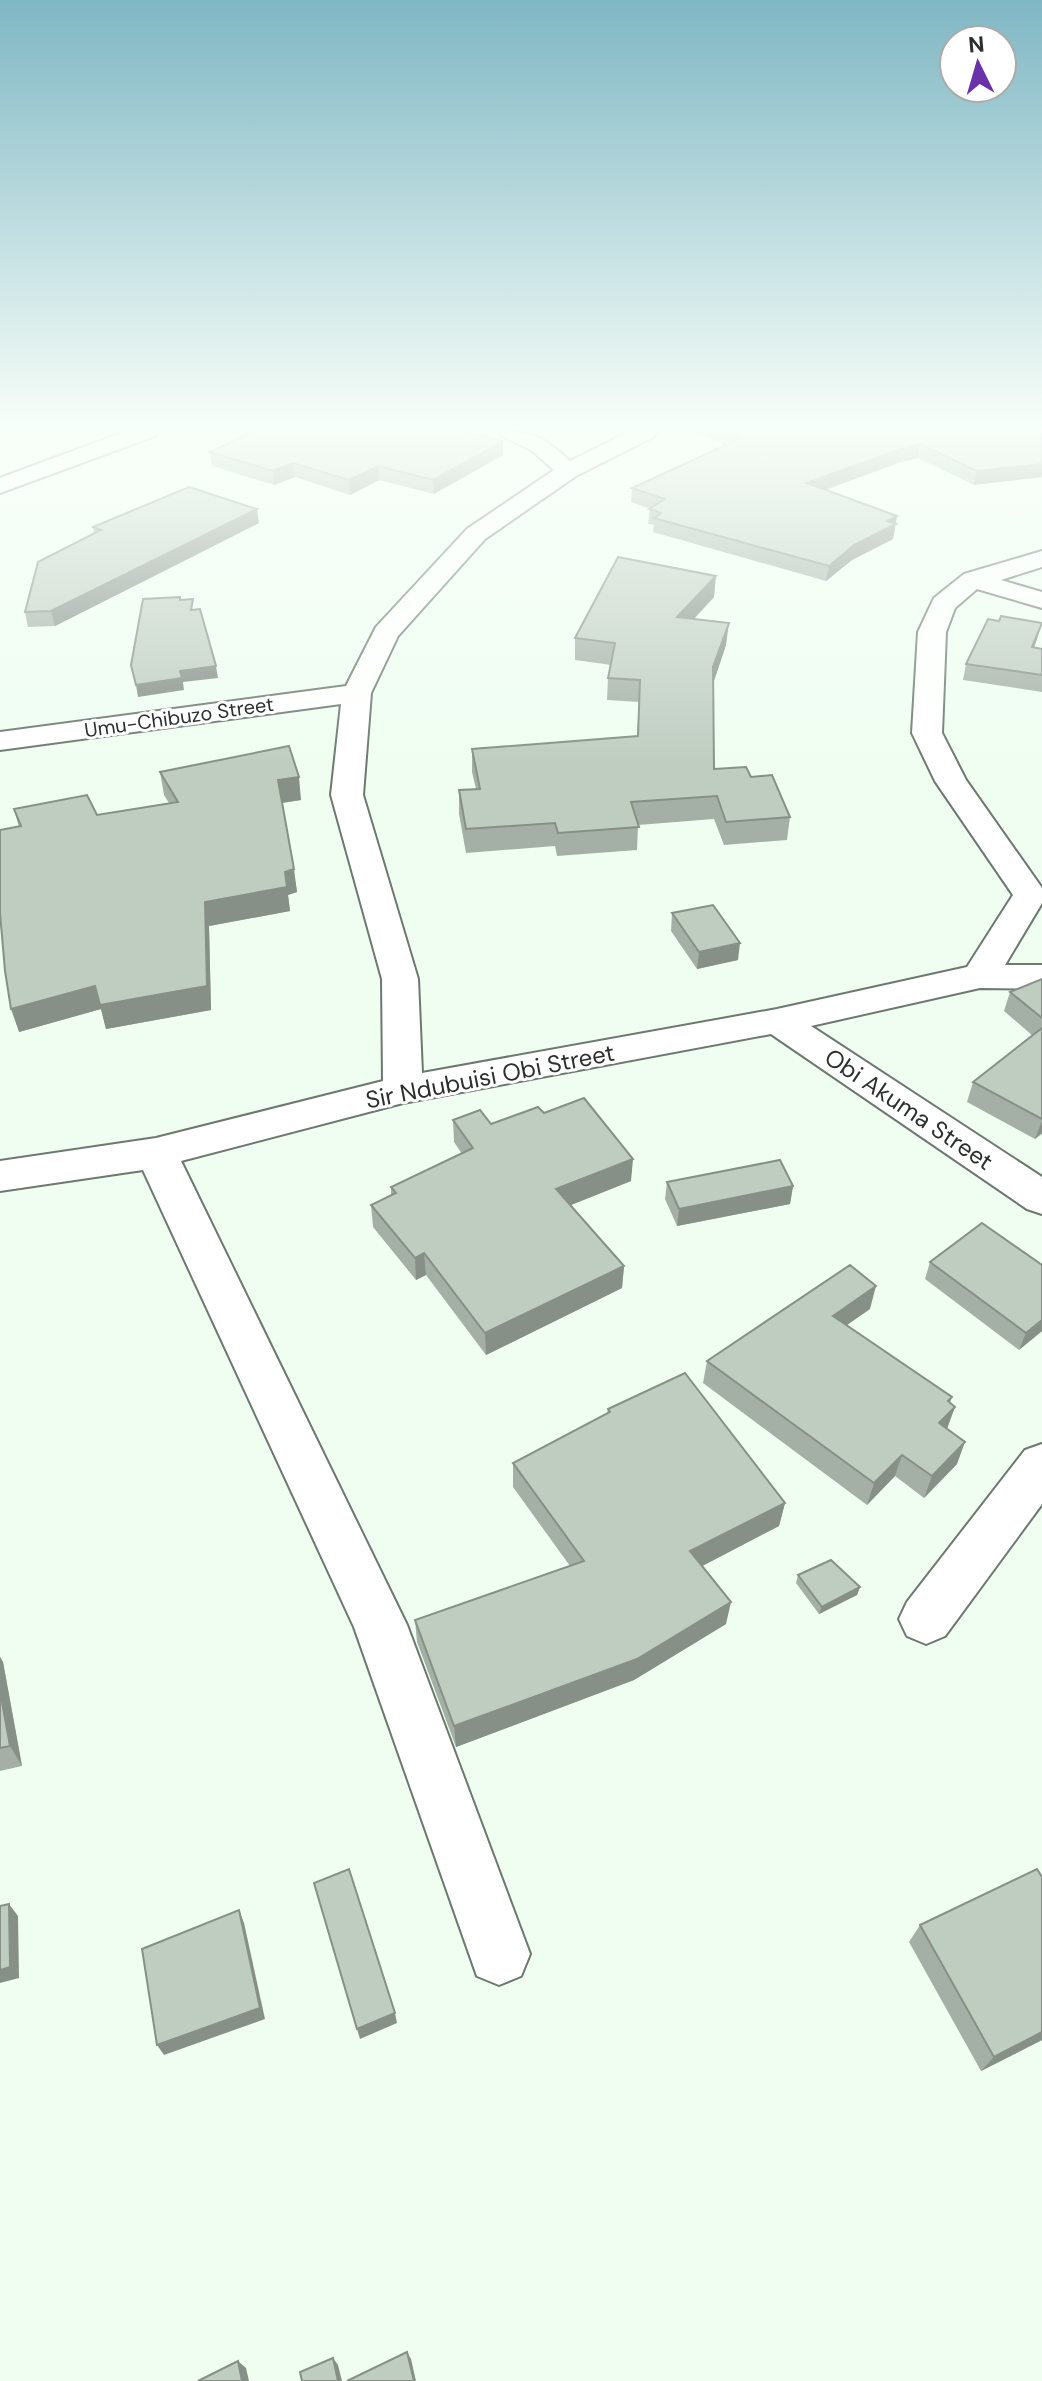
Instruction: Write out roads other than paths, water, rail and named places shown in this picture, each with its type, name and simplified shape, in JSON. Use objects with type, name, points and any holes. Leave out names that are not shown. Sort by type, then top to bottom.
[{"type":"street","points":[[403,1090],[400,979],[347,795],[357,693],[386,633],[468,542]]},
{"type":"street","points":[[980,976],[1036,900],[951,781],[927,733],[932,632],[943,604],[973,580],[1042,559]]},
{"type":"street","points":[[973,580],[1042,600]]},
{"type":"street","name":"Umu-Chibuzo Street","points":[[0,741],[357,693]]},
{"type":"street","name":"Sir Ndubuisi Obi Street","points":[[0,1176],[156,1153],[403,1090],[777,1021],[980,976],[1042,977]]},
{"type":"street","name":"Obi Akuma Street","points":[[777,1021],[1042,1198]]},
{"type":"street","points":[[156,1153],[380,1625],[499,1954]]},
{"type":"street","points":[[926,1619],[1042,1465]]}]
